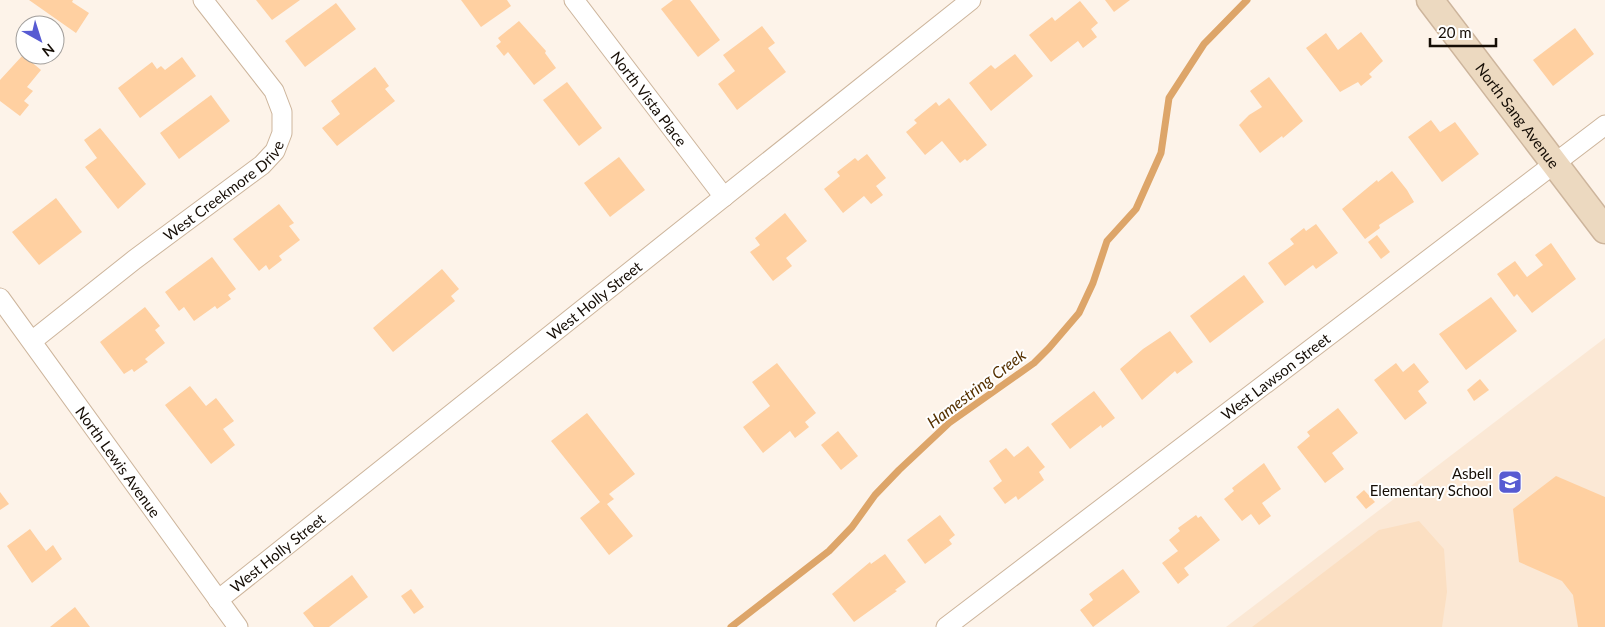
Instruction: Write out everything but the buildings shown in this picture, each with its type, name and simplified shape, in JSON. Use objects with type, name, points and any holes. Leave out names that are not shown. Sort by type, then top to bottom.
[{"type":"street","name":"West Creekmore Drive","points":[[32,340],[134,260],[262,165],[275,151],[282,133],[282,112],[274,91],[203,0]]},
{"type":"street","name":"North Vista Place","points":[[574,0],[724,197]]},
{"type":"street","name":"West Holly Street","points":[[218,600],[971,0]]},
{"type":"street","name":"North Sang Avenue","points":[[1430,0],[1605,230]]},
{"type":"street","name":"West Lawson Street","points":[[946,627],[1605,125]]},
{"type":"street","name":"North Lewis Avenue","points":[[0,298],[238,627]]},
{"type":"shaded area","name":"Asbell Elementary School","points":[[1605,338],[1605,627],[1226,627]]},
{"type":"shaded area","points":[[1419,521],[1444,549],[1447,592],[1442,627],[1252,627],[1379,530]]},
{"type":"waterway","name":"Hamestring Creek","points":[[731,627],[829,551],[852,527],[875,495],[899,470],[949,423],[1034,363],[1079,313],[1093,283],[1107,241],[1136,209],[1161,153],[1169,98],[1204,44],[1247,0]]},
{"type":"place","name":"Asbell Elementary School","points":[[1510,482]]}]
